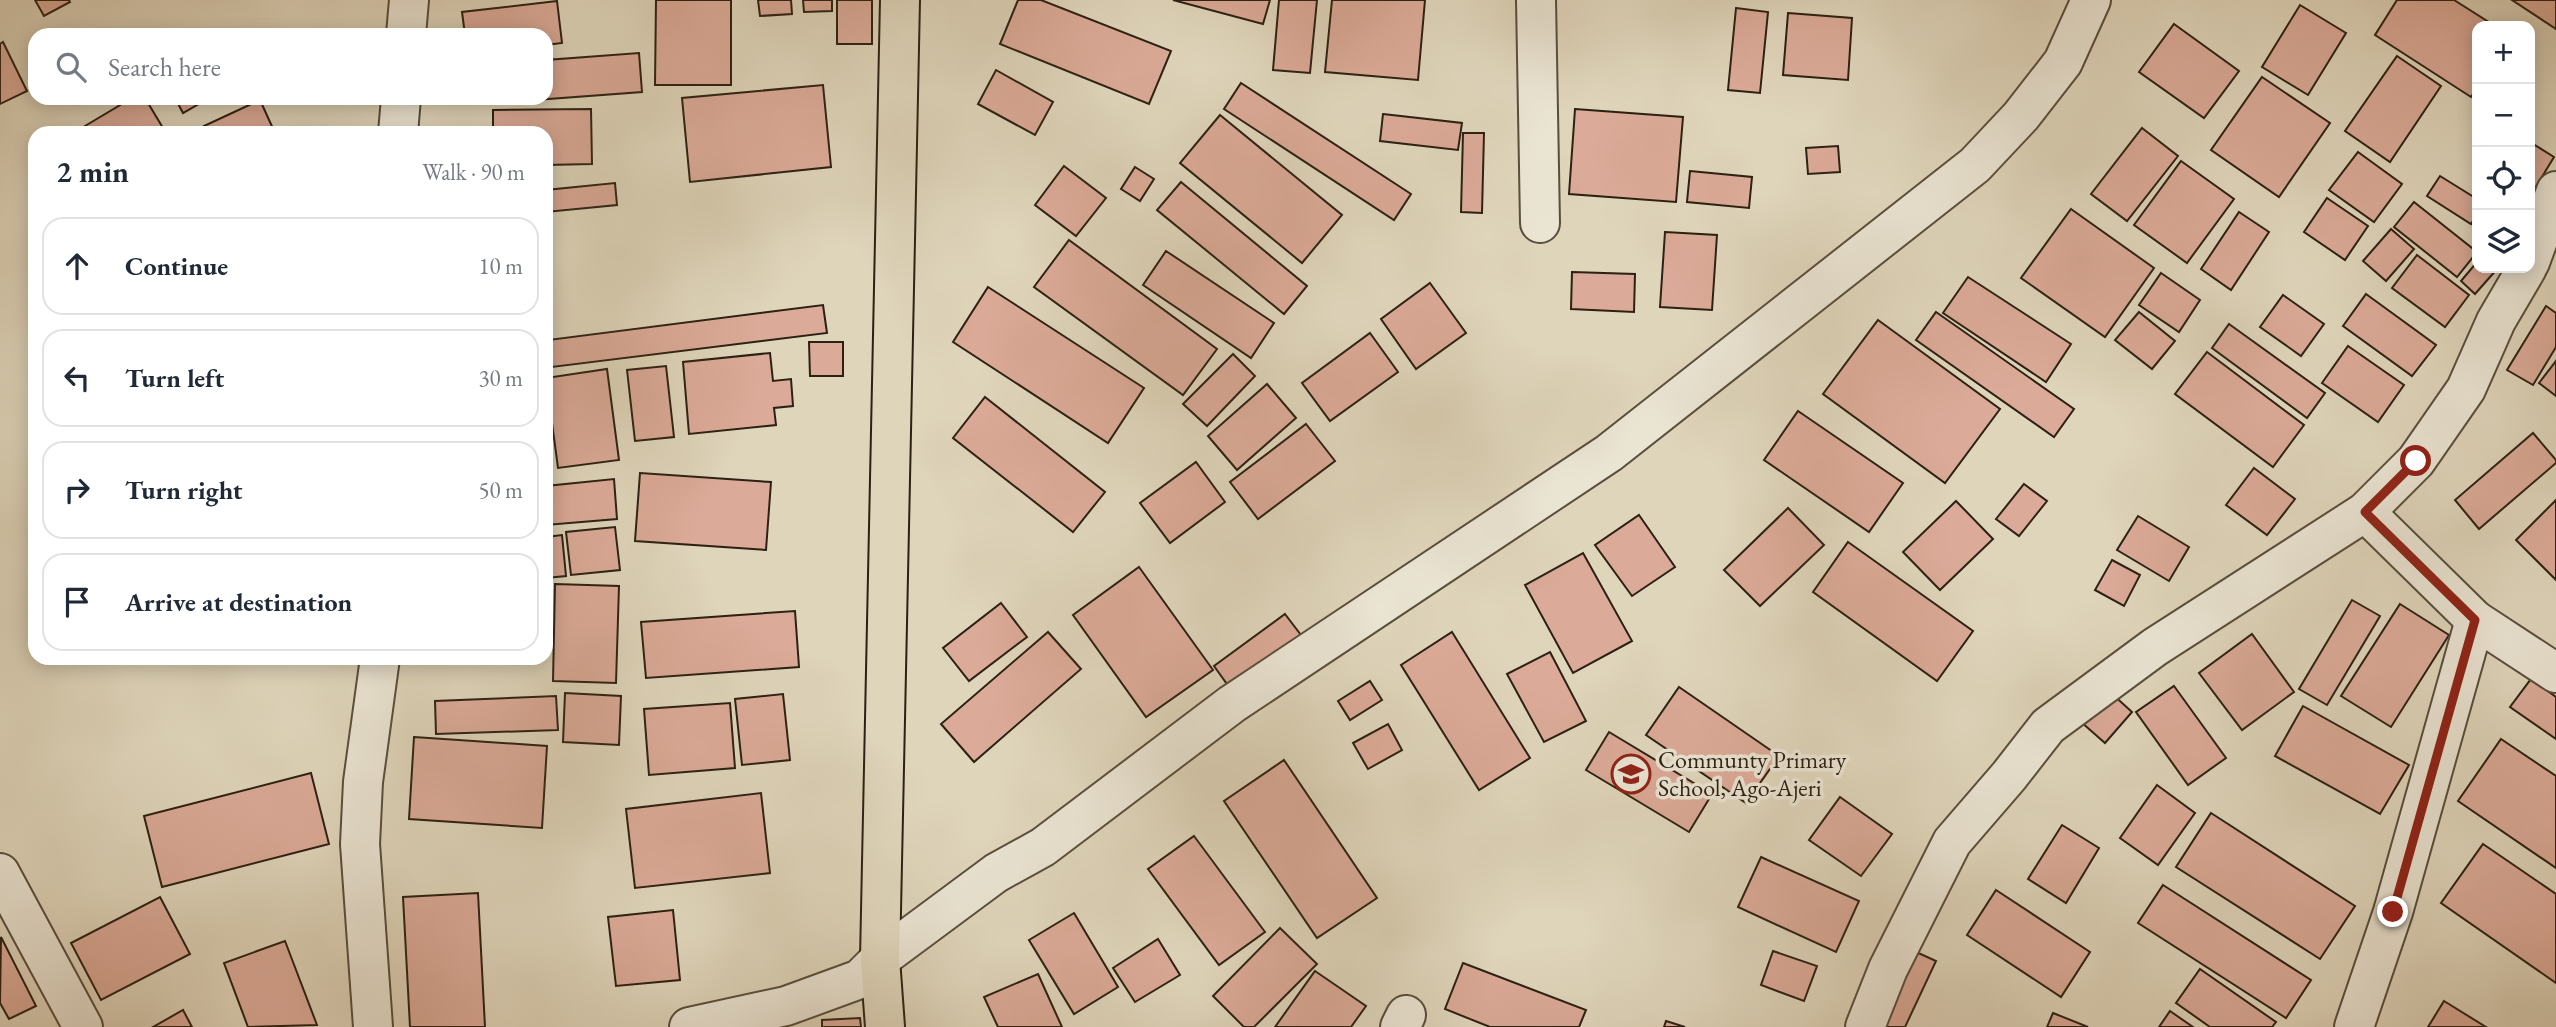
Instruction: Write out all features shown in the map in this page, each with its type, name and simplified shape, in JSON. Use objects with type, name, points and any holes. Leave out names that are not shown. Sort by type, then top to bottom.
[{"type":"main road","points":[[885,1027],[880,959],[900,0]]},
{"type":"street","points":[[407,28],[409,0]]},
{"type":"street","points":[[1536,0],[1540,223]]},
{"type":"street","points":[[689,1027],[786,1006],[860,979],[880,959],[996,873],[1043,847],[1232,704],[1609,453],[1975,165],[2021,116],[2063,62],[2091,0]]},
{"type":"street","points":[[399,126],[400,105]]},
{"type":"street","points":[[2535,248],[2556,191]]},
{"type":"street","points":[[1866,1027],[1888,969],[1952,842],[2048,726],[2155,647],[2365,512],[2416,461],[2466,389],[2496,321],[2524,273]]},
{"type":"street","points":[[2365,512],[2475,620],[2556,673]]},
{"type":"street","points":[[2354,1027],[2393,912],[2475,620]]},
{"type":"street","points":[[373,1027],[360,844],[363,782],[379,665]]},
{"type":"street","points":[[0,873],[83,1027]]},
{"type":"building","points":[[35,0],[69,0],[70,2],[44,16]]},
{"type":"building","points":[[656,0],[731,0],[731,85],[655,85]]},
{"type":"building","points":[[758,0],[791,0],[792,14],[760,16]]},
{"type":"building","points":[[803,0],[832,0],[832,11],[804,12]]},
{"type":"building","points":[[837,0],[872,0],[872,44],[837,44]]},
{"type":"building","points":[[1018,0],[1041,0],[1171,51],[1149,104],[1000,44]]},
{"type":"building","points":[[1173,0],[1270,0],[1263,24]]},
{"type":"building","points":[[1279,0],[1317,0],[1310,73],[1273,70]]},
{"type":"building","points":[[1332,0],[1425,0],[1418,80],[1325,72]]},
{"type":"building","points":[[2397,0],[2454,0],[2487,21],[2472,21],[2472,96],[2471,97],[2375,35]]},
{"type":"building","points":[[2512,0],[2556,0],[2556,29]]},
{"type":"building","points":[[557,1],[562,43],[553,44],[553,28],[464,28],[462,12]]},
{"type":"building","points":[[2300,5],[2346,33],[2308,95],[2262,67]]},
{"type":"building","points":[[1736,8],[1768,12],[1760,93],[1728,90]]},
{"type":"building","points":[[1788,13],[1852,18],[1848,80],[1783,75]]},
{"type":"building","points":[[2174,24],[2239,71],[2204,118],[2139,72]]},
{"type":"building","points":[[3,42],[27,91],[0,104],[0,44]]},
{"type":"building","points":[[639,53],[642,92],[553,99],[553,59]]},
{"type":"building","points":[[2397,56],[2441,86],[2390,162],[2345,131]]},
{"type":"building","points":[[996,70],[1053,102],[1035,135],[978,104]]},
{"type":"building","points":[[2262,77],[2330,123],[2279,197],[2211,150]]},
{"type":"building","points":[[1241,83],[1411,194],[1394,220],[1224,109]]},
{"type":"building","points":[[823,85],[831,167],[690,182],[682,98]]},
{"type":"building","points":[[120,105],[149,105],[162,126],[85,126]]},
{"type":"building","points":[[179,105],[197,105],[183,113]]},
{"type":"building","points":[[249,105],[262,105],[272,126],[204,126]]},
{"type":"building","points":[[591,109],[592,164],[553,165],[553,126],[493,126],[493,110]]},
{"type":"building","points":[[1575,109],[1683,117],[1676,202],[1569,194]]},
{"type":"building","points":[[1383,114],[1462,123],[1458,150],[1380,141]]},
{"type":"building","points":[[1220,115],[1342,215],[1302,263],[1180,163]]},
{"type":"building","points":[[2142,128],[2178,156],[2127,221],[2091,194]]},
{"type":"building","points":[[1463,133],[1484,133],[1482,213],[1461,212]]},
{"type":"building","points":[[2535,145],[2554,157],[2535,188]]},
{"type":"building","points":[[1838,146],[1840,172],[1808,174],[1806,148]]},
{"type":"building","points":[[2358,152],[2402,184],[2374,222],[2329,190]]},
{"type":"building","points":[[2181,161],[2234,199],[2187,263],[2134,225]]},
{"type":"building","points":[[1064,166],[1106,198],[1076,236],[1035,205]]},
{"type":"building","points":[[1135,167],[1154,179],[1140,201],[1121,189]]},
{"type":"building","points":[[1690,171],[1752,177],[1749,208],[1687,202]]},
{"type":"building","points":[[2440,176],[2472,196],[2471,224],[2427,196]]},
{"type":"building","points":[[1181,182],[1307,286],[1284,314],[1157,210]]},
{"type":"building","points":[[615,183],[617,205],[553,211],[553,189]]},
{"type":"building","points":[[2327,198],[2368,226],[2345,260],[2304,232]]},
{"type":"building","points":[[2414,202],[2472,248],[2472,258],[2457,277],[2394,227]]},
{"type":"building","points":[[2071,209],[2154,268],[2105,337],[2021,278]]},
{"type":"building","points":[[2239,212],[2269,232],[2231,290],[2201,269]]},
{"type":"building","points":[[2391,229],[2414,249],[2386,281],[2363,261]]},
{"type":"building","points":[[1665,232],[1717,235],[1712,310],[1660,307]]},
{"type":"building","points":[[1069,240],[1217,349],[1183,395],[1034,287]]},
{"type":"building","points":[[1166,251],[1274,323],[1251,358],[1143,285]]},
{"type":"building","points":[[2417,255],[2469,295],[2445,327],[2392,288]]},
{"type":"building","points":[[2472,268],[2472,273],[2494,273],[2475,294],[2461,281]]},
{"type":"building","points":[[1572,272],[1635,274],[1634,312],[1571,309]]},
{"type":"building","points":[[2161,273],[2200,300],[2179,332],[2139,305]]},
{"type":"building","points":[[1968,277],[2071,344],[2046,382],[1943,313]]},
{"type":"building","points":[[1430,283],[1466,333],[1416,369],[1381,319]]},
{"type":"building","points":[[988,287],[1144,388],[1108,443],[953,342]]},
{"type":"building","points":[[2366,294],[2436,345],[2412,376],[2343,326]]},
{"type":"building","points":[[2283,295],[2324,324],[2301,356],[2260,327]]},
{"type":"building","points":[[823,305],[827,333],[553,367],[553,339]]},
{"type":"building","points":[[2546,306],[2556,313],[2556,347],[2533,385],[2507,370]]},
{"type":"building","points":[[1936,312],[2074,409],[2054,437],[1916,340]]},
{"type":"building","points":[[2139,312],[2175,341],[2152,369],[2115,340]]},
{"type":"building","points":[[1878,320],[2000,409],[1945,483],[1823,394]]},
{"type":"building","points":[[2229,324],[2325,393],[2307,418],[2212,348]]},
{"type":"building","points":[[1370,333],[1398,372],[1330,421],[1302,383]]},
{"type":"building","points":[[809,342],[843,342],[843,376],[810,376]]},
{"type":"building","points":[[2348,346],[2404,385],[2378,422],[2322,383]]},
{"type":"building","points":[[2207,352],[2304,425],[2273,467],[2175,394]]},
{"type":"building","points":[[770,353],[773,381],[791,379],[793,406],[774,408],[776,425],[689,434],[683,362]]},
{"type":"building","points":[[1233,354],[1255,376],[1207,426],[1183,404]]},
{"type":"building","points":[[2556,361],[2556,396],[2539,383]]},
{"type":"building","points":[[666,366],[674,437],[635,441],[627,370]]},
{"type":"building","points":[[607,369],[619,460],[558,468],[553,430],[553,377]]},
{"type":"building","points":[[1267,384],[1296,418],[1237,470],[1208,436]]},
{"type":"building","points":[[985,397],[1105,492],[1073,532],[953,438]]},
{"type":"building","points":[[1798,411],[1903,483],[1869,532],[1764,460]]},
{"type":"building","points":[[1306,424],[1335,461],[1258,519],[1230,482]]},
{"type":"building","points":[[2533,433],[2556,463],[2479,529],[2455,500]]},
{"type":"building","points":[[1196,462],[1225,502],[1170,543],[1140,503]]},
{"type":"building","points":[[2254,468],[2295,499],[2267,535],[2226,505]]},
{"type":"building","points":[[640,473],[771,482],[766,550],[635,541]]},
{"type":"building","points":[[614,479],[617,519],[553,524],[553,485]]},
{"type":"building","points":[[2024,484],[2047,501],[2019,536],[1996,519]]},
{"type":"building","points":[[2556,500],[2556,580],[2516,540]]},
{"type":"building","points":[[1956,501],[1993,539],[1940,590],[1903,552]]},
{"type":"building","points":[[1788,508],[1824,545],[1760,606],[1724,570]]},
{"type":"building","points":[[1639,515],[1675,567],[1632,596],[1595,545]]},
{"type":"building","points":[[2138,516],[2189,547],[2169,581],[2117,550]]},
{"type":"building","points":[[615,527],[620,570],[571,575],[566,532]]},
{"type":"building","points":[[562,535],[566,576],[553,577],[553,536]]},
{"type":"building","points":[[1848,542],[1973,631],[1937,681],[1813,592]]},
{"type":"building","points":[[1583,553],[1632,641],[1573,673],[1525,585]]},
{"type":"building","points":[[2112,560],[2140,575],[2124,606],[2095,590]]},
{"type":"building","points":[[1139,567],[1213,670],[1146,717],[1073,615]]},
{"type":"building","points":[[555,584],[619,586],[616,683],[553,681]]},
{"type":"building","points":[[2352,600],[2380,616],[2327,705],[2299,689]]},
{"type":"building","points":[[1001,603],[1027,637],[969,681],[943,648]]},
{"type":"building","points":[[2400,604],[2449,635],[2391,727],[2341,696]]},
{"type":"building","points":[[795,611],[799,667],[646,678],[641,622]]},
{"type":"building","points":[[1285,614],[1304,639],[1232,691],[1214,666]]},
{"type":"building","points":[[1048,632],[1081,669],[974,762],[941,724]]},
{"type":"building","points":[[1452,632],[1530,758],[1479,790],[1401,665]]},
{"type":"building","points":[[2252,634],[2294,692],[2242,730],[2199,673]]},
{"type":"building","points":[[1550,652],[1586,721],[1544,742],[1507,674]]},
{"type":"building","points":[[2531,679],[2556,697],[2556,739],[2510,707]]},
{"type":"building","points":[[1370,681],[1382,700],[1350,720],[1338,701]]},
{"type":"building","points":[[2174,686],[2226,758],[2188,785],[2136,712]]},
{"type":"building","points":[[1679,687],[1779,756],[1746,803],[1646,735]]},
{"type":"building","points":[[2109,691],[2132,712],[2105,743],[2081,722]]},
{"type":"building","points":[[565,693],[621,696],[619,745],[563,742]]},
{"type":"building","points":[[783,694],[790,760],[742,765],[735,699]]},
{"type":"building","points":[[556,696],[558,730],[436,734],[435,701]]},
{"type":"building","points":[[730,703],[735,768],[649,775],[644,709]]},
{"type":"building","points":[[2303,706],[2409,765],[2380,814],[2275,756]]},
{"type":"building","points":[[1388,724],[1402,750],[1368,769],[1353,743]]},
{"type":"building","points":[[1609,732],[1712,794],[1689,832],[1586,770]]},
{"type":"building","points":[[414,737],[547,746],[542,828],[409,819]]},
{"type":"building","points":[[2501,739],[2556,776],[2556,868],[2458,801]]},
{"type":"building","points":[[1284,760],[1377,898],[1317,938],[1224,801]]},
{"type":"building","points":[[311,773],[329,844],[162,887],[144,816]]},
{"type":"building","points":[[2157,785],[2195,813],[2158,865],[2120,838]]},
{"type":"building","points":[[761,793],[770,873],[635,888],[626,809]]},
{"type":"building","points":[[1840,797],[1892,834],[1861,876],[1809,840]]},
{"type":"building","points":[[2211,813],[2355,906],[2320,959],[2176,867]]},
{"type":"building","points":[[2062,825],[2099,848],[2066,903],[2028,879]]},
{"type":"building","points":[[1194,836],[1265,932],[1219,965],[1148,869]]},
{"type":"building","points":[[2483,844],[2556,894],[2556,983],[2441,903]]},
{"type":"building","points":[[1761,857],[1859,901],[1836,952],[1738,907]]},
{"type":"building","points":[[2163,885],[2311,980],[2286,1018],[2138,923]]},
{"type":"building","points":[[1996,890],[2090,952],[2061,997],[1967,935]]},
{"type":"building","points":[[478,893],[485,1027],[410,1027],[403,897]]},
{"type":"building","points":[[160,897],[190,954],[101,1000],[71,943]]},
{"type":"building","points":[[673,910],[680,980],[616,986],[608,917]]},
{"type":"building","points":[[1074,913],[1118,987],[1074,1014],[1029,940]]},
{"type":"building","points":[[1280,928],[1317,964],[1254,1027],[1244,1027],[1213,996]]},
{"type":"building","points":[[1,937],[36,1006],[9,1019],[0,1003]]},
{"type":"building","points":[[1158,939],[1180,975],[1135,1002],[1113,968]]},
{"type":"building","points":[[285,941],[317,1025],[248,1027],[224,963]]},
{"type":"building","points":[[1773,951],[1817,966],[1804,1001],[1761,985]]},
{"type":"building","points":[[1914,951],[1936,961],[1905,1027],[1879,1027]]},
{"type":"building","points":[[1463,963],[1586,1010],[1579,1027],[1490,1027],[1445,1009]]},
{"type":"building","points":[[2200,969],[2276,1022],[2272,1027],[2210,1027],[2176,1003]]},
{"type":"building","points":[[1315,971],[1366,1006],[1351,1027],[1275,1027]]},
{"type":"building","points":[[1038,974],[1062,1027],[998,1027],[984,997]]},
{"type":"building","points":[[2444,1001],[2486,1027],[2428,1027]]},
{"type":"building","points":[[183,1010],[192,1027],[153,1027]]},
{"type":"building","points":[[2170,1011],[2193,1027],[2159,1027]]},
{"type":"building","points":[[2053,1013],[2088,1027],[2047,1027]]},
{"type":"building","points":[[860,1018],[861,1027],[822,1027],[822,1020]]},
{"type":"building","points":[[1666,1021],[1685,1027],[1664,1027]]},
{"type":"place","name":"Communty Primary School, Ago-Ajeri","points":[[1631,774]]},
{"type":"route","points":[[2393,912],[2475,620],[2365,512],[2416,461]]}]
